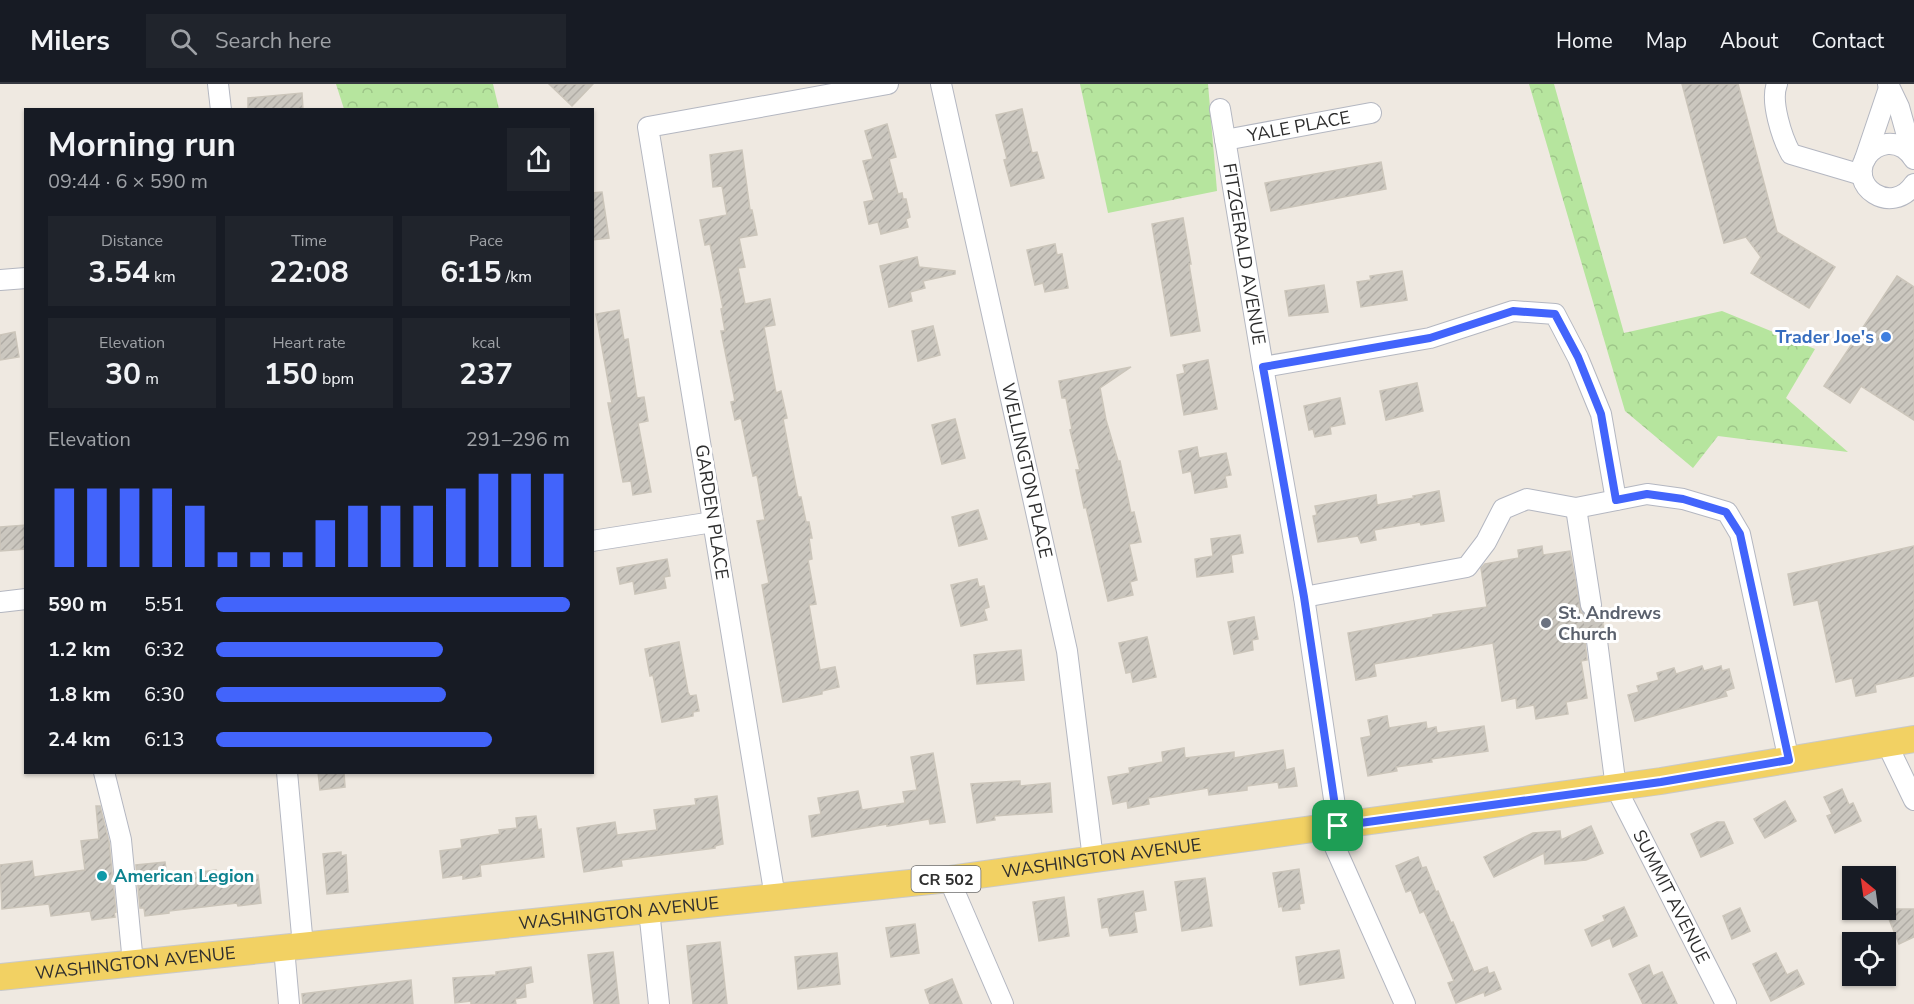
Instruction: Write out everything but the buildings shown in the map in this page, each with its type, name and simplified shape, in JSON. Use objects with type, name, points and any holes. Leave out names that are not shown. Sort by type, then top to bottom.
[{"type":"main road","name":"WASHINGTON AVENUE","points":[[0,976],[949,879],[1616,788],[1914,739]]},
{"type":"street","points":[[218,84],[221,108]]},
{"type":"street","name":"GARDEN PLACE","points":[[775,897],[648,127],[888,84]]},
{"type":"street","name":"WELLINGTON PLACE","points":[[941,84],[1067,651],[1092,859]]},
{"type":"street","points":[[1778,84],[1774,91],[1778,117],[1785,144],[1791,154],[1864,167]]},
{"type":"street","points":[[1914,158],[1906,104],[1888,86],[1864,167],[1865,184],[1870,191],[1886,199],[1903,196],[1914,184]]},
{"type":"street","name":"FITZGERALD AVENUE","points":[[1220,109],[1304,597],[1332,826],[1405,1004]]},
{"type":"street","name":"YALE PLACE","points":[[1225,140],[1371,114]]},
{"type":"street","points":[[1864,167],[1876,147],[1892,144],[1900,146],[1914,158]]},
{"type":"street","points":[[0,280],[24,278]]},
{"type":"street","points":[[1263,367],[1430,338],[1513,311],[1555,314],[1578,357],[1601,414],[1616,500]]},
{"type":"street","points":[[1304,597],[1467,567],[1486,542],[1503,509],[1527,499],[1576,508],[1647,494],[1683,499],[1726,512],[1740,534],[1789,760]]},
{"type":"street","points":[[1576,508],[1591,605]]},
{"type":"street","points":[[594,541],[713,522]]},
{"type":"street","points":[[0,602],[24,599]]},
{"type":"street","name":"SUMMIT AVENUE","points":[[1597,641],[1616,788],[1726,1004]]},
{"type":"street","points":[[1887,744],[1914,800]]},
{"type":"street","points":[[104,774],[121,840],[133,963]]},
{"type":"street","points":[[287,774],[293,947],[289,1004]]},
{"type":"street","points":[[949,879],[1003,1004]]},
{"type":"street","points":[[650,910],[659,1004]]},
{"type":"green space","points":[[336,84],[493,84],[499,108],[344,108]]},
{"type":"green space","points":[[1080,84],[1208,84],[1217,191],[1108,213]]},
{"type":"green space","points":[[1529,84],[1554,84],[1624,333],[1722,311],[1815,349],[1786,398],[1848,452],[1718,436],[1693,468],[1625,411]]},
{"type":"tunnel","points":[[1591,605],[1597,641]]},
{"type":"place","name":"Trader Joe's","points":[[1886,337]]},
{"type":"place","name":"St. Andrews Church","points":[[1546,623]]},
{"type":"place","name":"American Legion","points":[[102,876]]},
{"type":"route","points":[[1513,311],[1555,314],[1578,357],[1601,414],[1616,500],[1647,494],[1683,499],[1726,512],[1740,534],[1789,760],[1661,782],[1338,826],[1304,597],[1263,367],[1430,338],[1513,311]]}]
